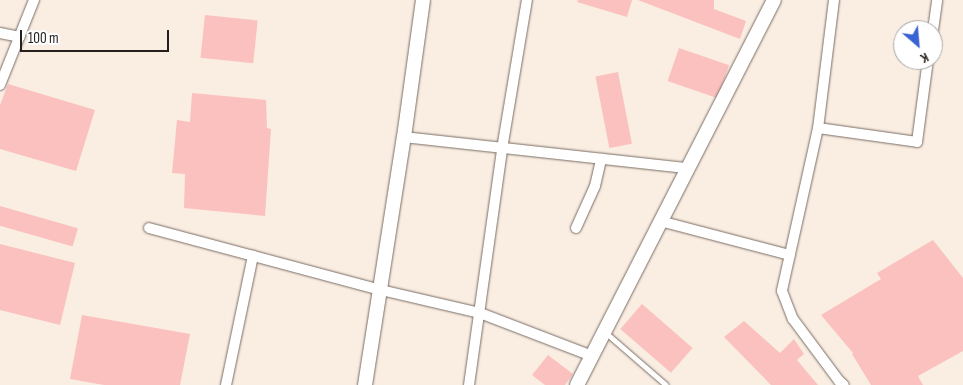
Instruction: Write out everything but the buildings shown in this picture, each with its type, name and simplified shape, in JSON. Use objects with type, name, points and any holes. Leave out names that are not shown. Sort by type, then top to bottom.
[{"type":"street","points":[[0,85],[34,0]]},
{"type":"street","points":[[366,385],[423,0]]},
{"type":"street","points":[[469,385],[502,149],[527,0]]},
{"type":"street","points":[[577,385],[774,0]]},
{"type":"street","points":[[834,0],[818,128],[782,291],[793,320],[844,385]]},
{"type":"street","points":[[934,20],[937,0]]},
{"type":"street","points":[[0,33],[20,37]]},
{"type":"street","points":[[818,128],[917,142],[927,70]]},
{"type":"street","points":[[404,137],[687,168]]},
{"type":"street","points":[[576,228],[594,186],[601,159]]},
{"type":"street","points":[[660,221],[790,256]]},
{"type":"street","points":[[149,228],[381,290],[480,313],[592,356]]},
{"type":"street","points":[[226,385],[253,256]]},
{"type":"lane","points":[[604,331],[666,385]]}]
